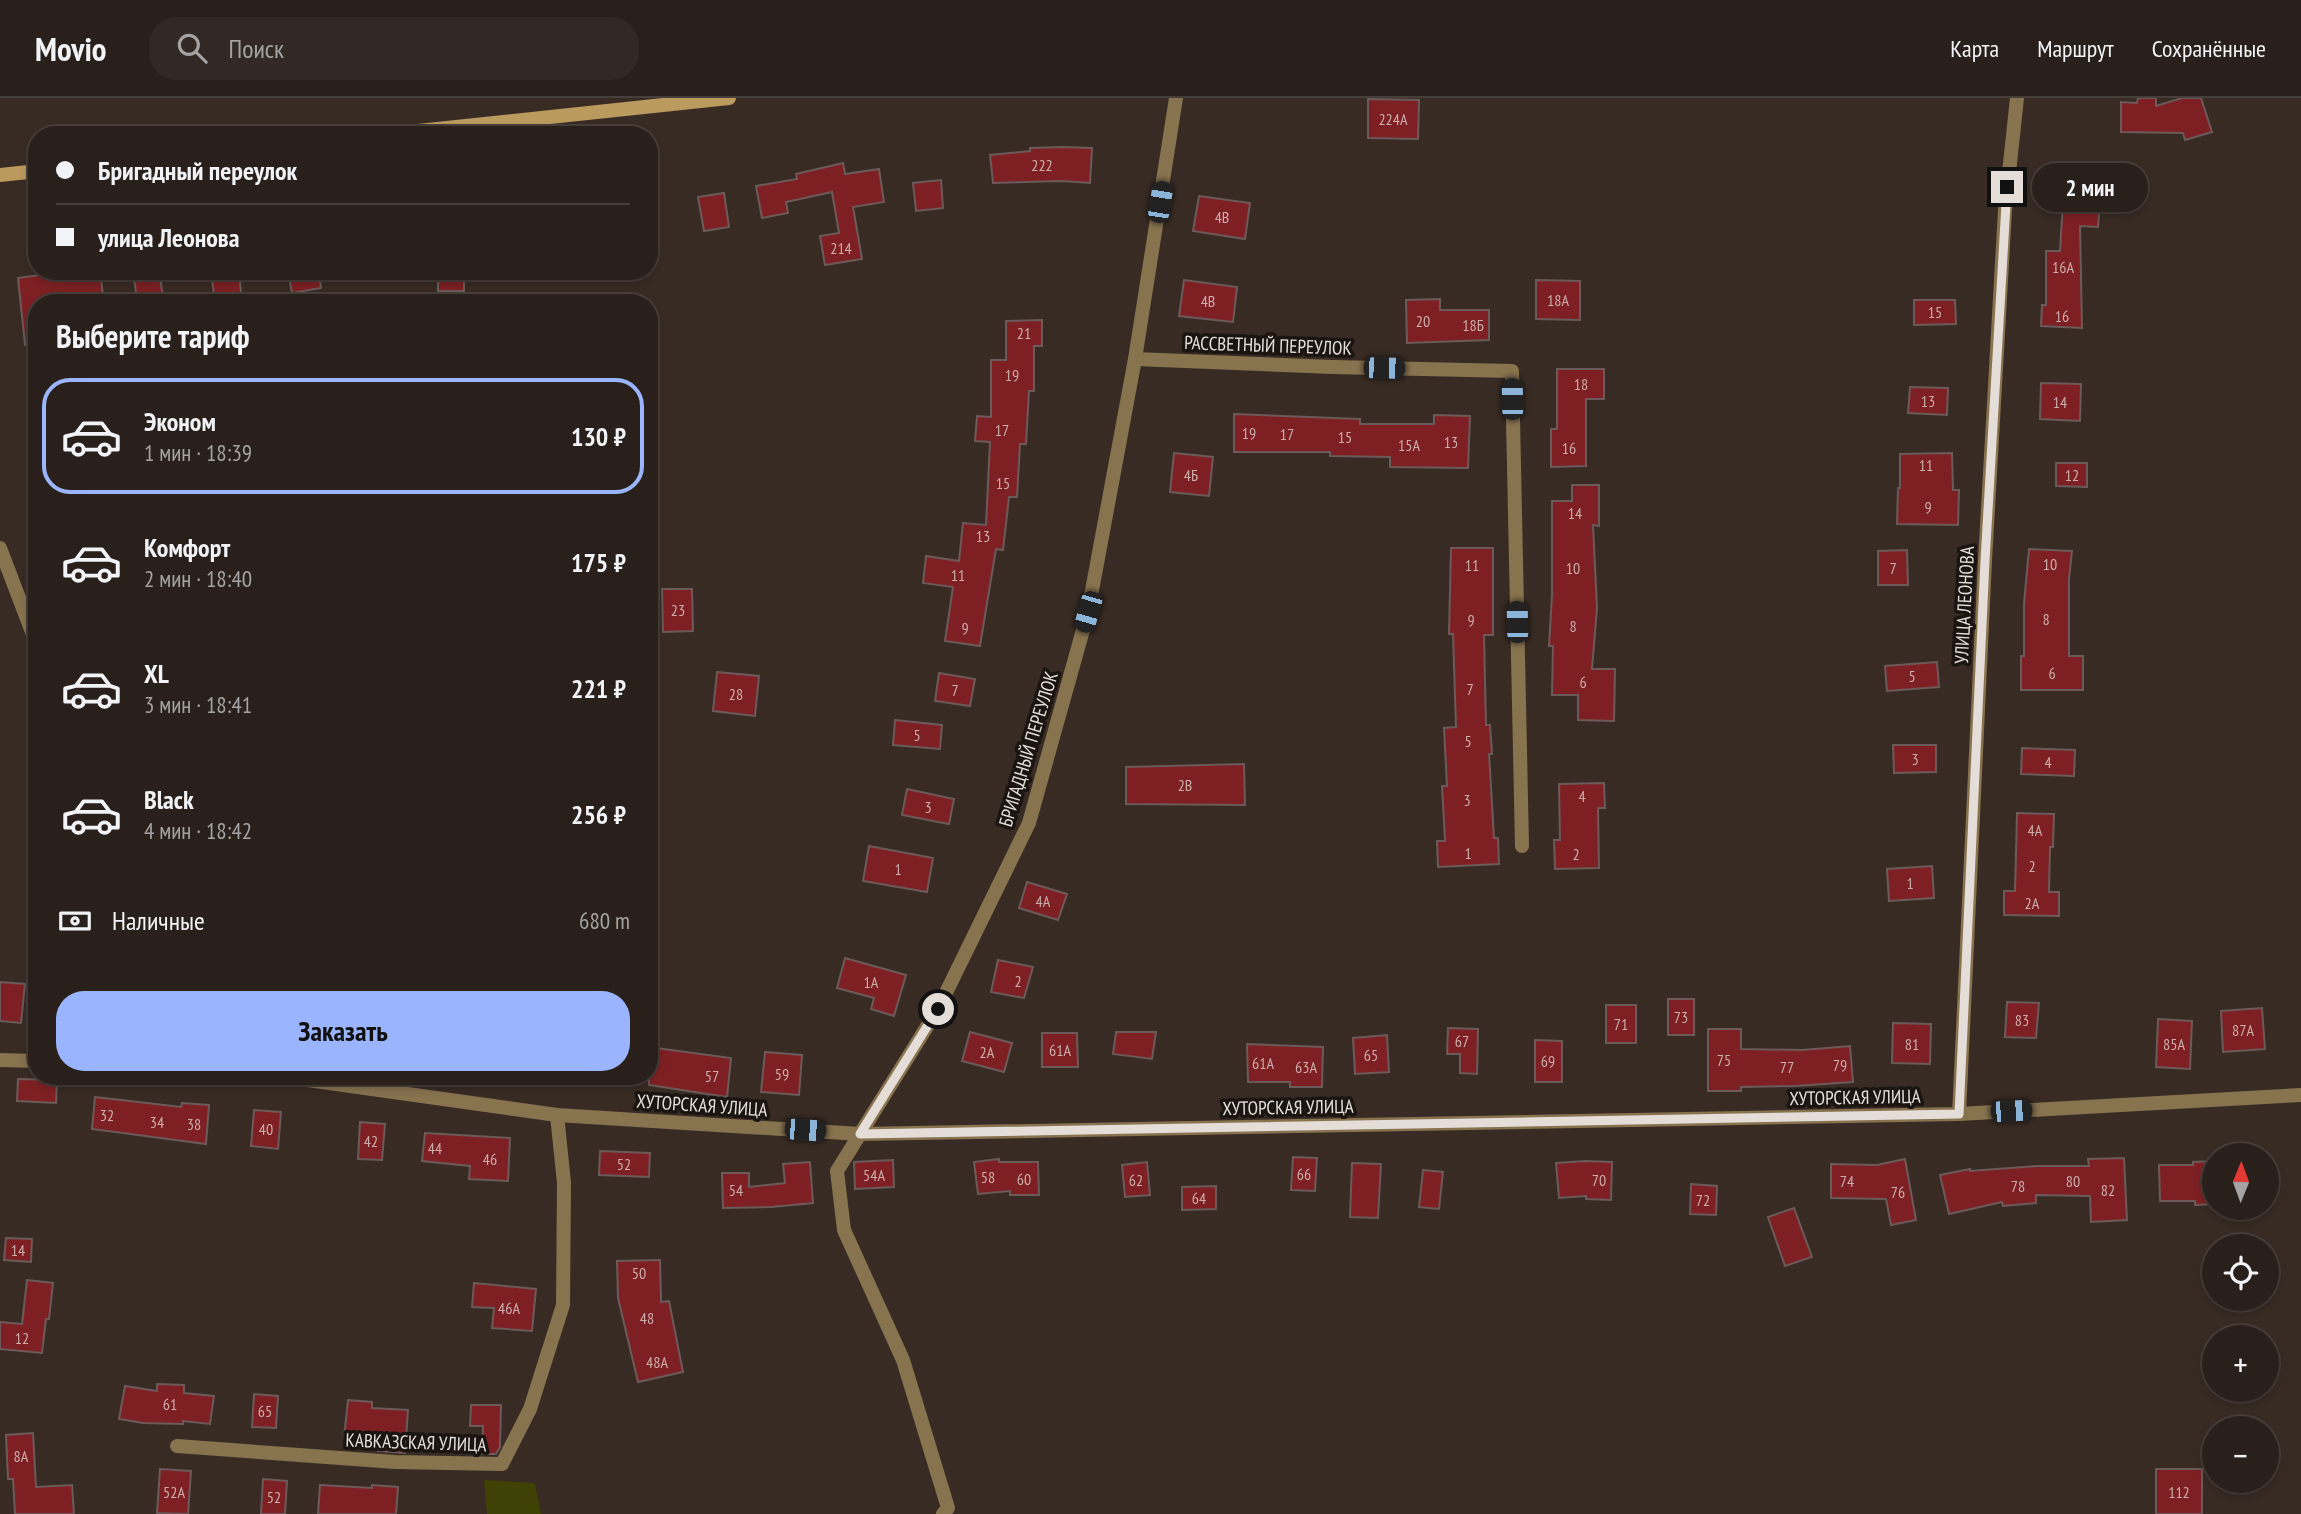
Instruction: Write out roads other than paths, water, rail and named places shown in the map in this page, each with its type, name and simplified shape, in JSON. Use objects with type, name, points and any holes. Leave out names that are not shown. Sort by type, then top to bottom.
[{"type":"main road","points":[[465,126],[729,98]]},
{"type":"main road","points":[[0,175],[28,172]]},
{"type":"street","name":"БРИГАДНЫЙ ПЕРЕУЛОК","points":[[943,1514],[948,1508],[903,1360],[844,1230],[837,1171],[938,1009],[1029,823],[1088,612],[1135,359],[1176,98]]},
{"type":"street","name":"УЛИЦА ЛЕОНОВА","points":[[1959,1114],[1988,507],[2005,210],[2017,98]]},
{"type":"street","name":"РАССВЕТНЫЙ ПЕРЕУЛОК","points":[[1135,359],[1511,371],[1522,846]]},
{"type":"street","points":[[0,548],[28,621]]},
{"type":"street","points":[[0,1060],[28,1061]]},
{"type":"street","name":"ХУТОРСКАЯ УЛИЦА","points":[[343,1085],[557,1115],[860,1134],[1959,1114],[2301,1095]]},
{"type":"street","name":"КАВКАЗСКАЯ УЛИЦА","points":[[177,1446],[395,1462],[502,1464],[530,1409],[563,1305],[564,1183],[557,1115]]}]
